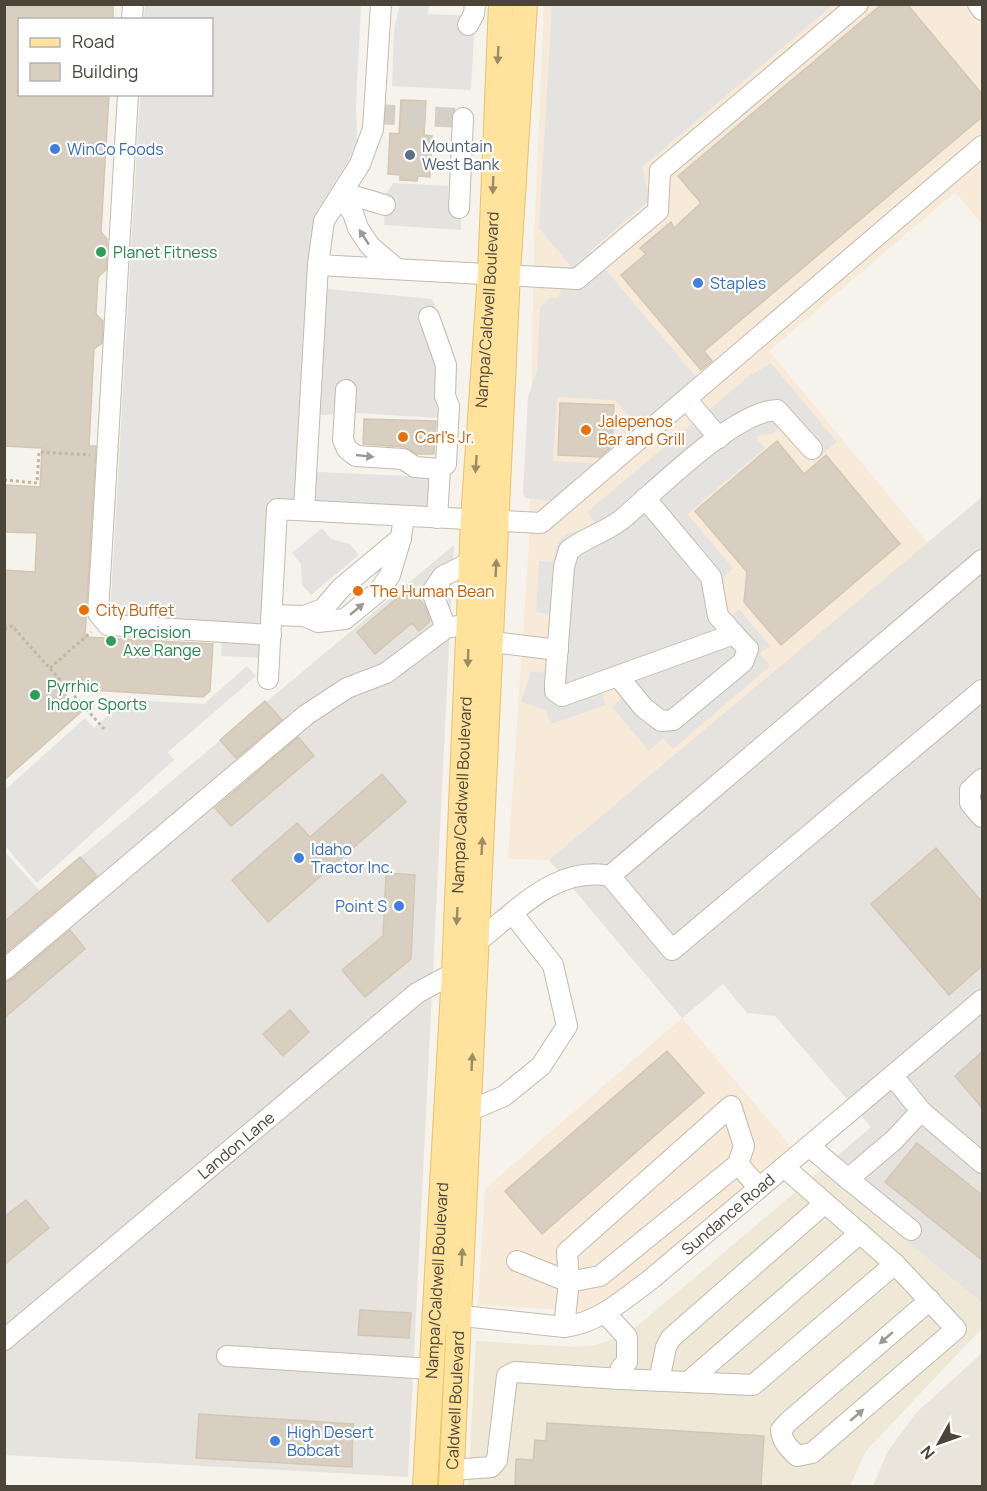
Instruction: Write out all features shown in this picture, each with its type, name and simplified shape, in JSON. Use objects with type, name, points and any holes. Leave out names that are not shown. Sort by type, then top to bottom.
[{"type":"main road","points":[[501,4],[507,104]]},
{"type":"main road","points":[[507,104],[525,4]]},
{"type":"main road","name":"Nampa/Caldwell Boulevard","points":[[425,1486],[434,1313],[465,970],[478,941],[498,521],[499,274],[507,104]]},
{"type":"main road","name":"Nampa/Caldwell Boulevard","points":[[460,1315],[470,1111],[457,626],[471,562],[472,519],[499,274]]},
{"type":"main road","name":"Caldwell Boulevard","points":[[452,1478],[460,1315]]},
{"type":"street","points":[[304,510],[318,266],[324,220],[360,164],[373,129],[381,4]]},
{"type":"street","points":[[468,25],[474,14],[475,4]]},
{"type":"street","points":[[318,266],[577,279],[658,211],[660,171],[858,4]]},
{"type":"street","points":[[978,4],[982,10]]},
{"type":"street","points":[[128,96],[98,613],[108,625],[271,625],[304,616],[318,622],[345,619],[378,591],[390,575],[401,538],[404,516]]},
{"type":"street","points":[[459,208],[463,118]]},
{"type":"street","points":[[268,679],[277,509],[542,523],[982,146]]},
{"type":"street","points":[[342,195],[385,205]]},
{"type":"street","points":[[342,195],[353,213],[358,228],[370,246],[397,269]]},
{"type":"street","points":[[346,390],[344,440],[347,449],[356,456],[403,459],[415,467],[440,469],[446,465],[449,406],[445,396],[446,365],[429,317]]},
{"type":"street","points":[[687,400],[720,438]]},
{"type":"street","points":[[734,634],[562,696],[555,691],[564,567],[569,550],[618,522],[743,419],[765,410],[777,410],[812,449]]},
{"type":"street","points":[[437,518],[440,469]]},
{"type":"street","points":[[618,676],[643,707],[661,722],[674,720],[742,662],[748,654],[748,649],[718,616],[711,577],[645,498]]},
{"type":"street","points":[[610,876],[982,560]]},
{"type":"street","points":[[4,970],[306,716],[347,688],[386,673],[457,626],[432,592],[443,576],[471,562]]},
{"type":"street","points":[[492,642],[558,650]]},
{"type":"street","points":[[478,941],[549,884],[592,872],[610,876],[672,950],[982,690]]},
{"type":"street","points":[[976,810],[970,790],[982,779]]},
{"type":"street","points":[[470,1111],[504,1096],[541,1066],[567,1026],[553,965],[513,914]]},
{"type":"street","name":"Landon Lane","points":[[4,1340],[417,993],[465,970]]},
{"type":"street","name":"Sundance Road","points":[[434,1313],[564,1327],[583,1325],[605,1313],[650,1280],[982,1000]]},
{"type":"street","points":[[893,1076],[921,1111],[982,1163]]},
{"type":"street","points":[[517,1262],[569,1282],[600,1276],[738,1164],[744,1146],[731,1106],[567,1252],[569,1282],[564,1327]]},
{"type":"street","points":[[849,1179],[894,1140],[921,1111]]},
{"type":"street","points":[[809,1146],[911,1230]]},
{"type":"street","points":[[738,1164],[759,1188]]},
{"type":"street","points":[[784,1167],[896,1264],[930,1300],[956,1329],[812,1453],[797,1456],[784,1442],[781,1430],[930,1300]]},
{"type":"street","points":[[659,1381],[666,1347],[671,1338],[825,1203]]},
{"type":"street","points":[[688,1382],[860,1233]]},
{"type":"street","points":[[452,1478],[491,1467],[497,1460],[507,1376],[515,1372],[621,1373],[659,1381],[753,1385],[896,1264]]},
{"type":"street","points":[[605,1313],[627,1337],[627,1362],[621,1373]]},
{"type":"street","points":[[227,1356],[431,1369]]},
{"type":"path","points":[[4,480],[37,483],[39,452],[107,456]]},
{"type":"path","points":[[50,668],[104,620]]},
{"type":"path","points":[[4,629],[12,626],[104,729]]},
{"type":"shaded area","points":[[145,5],[361,5],[356,105],[357,141],[349,160],[318,210],[312,231],[308,287],[432,299],[438,314],[420,312],[419,322],[435,361],[438,418],[357,413],[320,415],[316,472],[430,477],[429,508],[268,500],[259,658],[221,656],[223,622],[110,615],[140,96],[213,96],[213,18],[144,18]]},
{"type":"shaded area","points":[[400,5],[429,5],[428,14],[475,16],[471,90],[392,86],[394,29]]},
{"type":"shaded area","points":[[544,5],[982,5],[982,224],[955,192],[769,351],[928,543],[549,860],[508,859],[529,544],[534,242]]},
{"type":"shaded area","points":[[552,5],[833,5],[642,167],[650,200],[590,251],[702,384],[644,434],[615,400],[557,397],[553,461],[607,464],[562,502],[525,498],[523,492],[528,397],[537,370],[540,307],[549,298],[558,298],[570,265],[539,228]]},
{"type":"shaded area","points":[[393,183],[448,186],[448,199],[461,217],[461,230],[384,225],[385,196]]},
{"type":"shaded area","points":[[771,363],[837,442],[814,461],[783,425],[772,434],[760,435],[756,438],[765,448],[687,514],[733,568],[725,576],[722,609],[730,617],[739,609],[770,646],[760,653],[770,666],[673,749],[663,738],[649,751],[612,707],[623,697],[614,687],[601,692],[606,705],[551,724],[545,710],[521,702],[531,672],[546,673],[549,614],[536,612],[539,561],[552,562],[558,543],[566,535],[596,524],[587,512],[749,376]]},
{"type":"shaded area","points":[[982,497],[982,1303],[820,1171],[871,1127],[775,1016],[747,1013],[723,984],[682,1018],[549,860]]},
{"type":"shaded area","points":[[322,528],[331,539],[350,544],[359,555],[311,595],[302,585],[301,564],[292,553]]},
{"type":"shaded area","points":[[454,545],[408,1477],[5,1455],[4,851],[40,891]]},
{"type":"shaded area","points":[[247,666],[256,676],[168,752],[174,760],[37,883],[5,846],[5,790],[85,718],[94,728],[114,710],[114,699],[204,704]]},
{"type":"shaded area","points":[[682,1018],[792,1148],[619,1295],[600,1306],[582,1311],[478,1305],[485,1189]]},
{"type":"shaded area","points":[[820,1171],[982,1303],[982,1328],[866,1451],[850,1486],[468,1486],[476,1341],[575,1347],[596,1345],[621,1336],[641,1323]]},
{"type":"shaded area","points":[[982,1353],[982,1486],[873,1486],[888,1451],[916,1413]]},
{"type":"building","points":[[4,4],[113,4],[113,18],[18,18],[18,96],[109,96],[101,232],[107,239],[106,270],[98,277],[96,314],[103,321],[102,343],[94,349],[89,446],[96,446],[85,637],[213,644],[210,691],[203,697],[59,688],[81,712],[4,780],[4,570],[35,572],[37,533],[4,532],[5,485],[40,487],[42,448],[4,446]]},
{"type":"building","points":[[882,4],[907,4],[982,94],[982,117],[704,351],[712,361],[701,370],[621,275],[646,254],[640,248],[671,222],[674,228],[701,203],[678,176]]},
{"type":"building","name":"Mountain West Bank","points":[[401,100],[426,101],[424,135],[432,136],[430,177],[418,176],[417,181],[400,180],[400,175],[388,174],[390,133],[399,134]]},
{"type":"building","name":"Jalepenos Bar and Grill","points":[[560,403],[614,405],[612,446],[600,457],[558,455]]},
{"type":"building","name":"Carl's Jr.","points":[[364,419],[436,421],[434,454],[417,454],[404,447],[363,444]]},
{"type":"building","points":[[777,441],[804,474],[826,455],[900,544],[781,645],[744,602],[747,572],[695,511]]},
{"type":"building","points":[[409,588],[425,606],[430,621],[419,631],[412,623],[375,654],[357,632]]},
{"type":"building","points":[[265,701],[282,720],[236,758],[220,740]]},
{"type":"building","points":[[298,737],[314,756],[231,826],[215,808]]},
{"type":"building","name":"Idaho Tractor Inc.","points":[[382,774],[406,802],[268,922],[232,880],[297,823],[310,837]]},
{"type":"building","points":[[936,848],[982,902],[982,966],[949,995],[871,904]]},
{"type":"building","points":[[80,857],[97,876],[4,954],[4,922]]},
{"type":"building","name":"Point S","points":[[386,873],[415,875],[411,959],[365,997],[342,970],[383,936]]},
{"type":"building","points":[[70,930],[85,949],[4,1018],[4,982],[12,979]]},
{"type":"building","points":[[290,1010],[309,1032],[283,1056],[263,1034]]},
{"type":"building","points":[[667,1051],[704,1093],[542,1234],[505,1191]]},
{"type":"building","points":[[982,1052],[982,1108],[955,1076]]},
{"type":"building","points":[[917,1143],[982,1195],[982,1260],[885,1182]]},
{"type":"building","points":[[26,1200],[49,1228],[4,1265],[4,1217]]},
{"type":"building","points":[[360,1310],[411,1313],[409,1338],[358,1335]]},
{"type":"building","name":"High Desert Bobcat","points":[[199,1414],[353,1424],[352,1467],[196,1458]]},
{"type":"building","points":[[547,1423],[764,1436],[761,1486],[515,1486],[516,1459],[533,1460],[535,1440],[546,1441]]},
{"type":"tunnel","points":[[375,114],[463,118]]},
{"type":"place","name":"WinCo Foods","points":[[55,149]]},
{"type":"place","name":"Mountain West Bank","points":[[410,155]]},
{"type":"place","name":"Planet Fitness","points":[[101,252]]},
{"type":"place","name":"Staples","points":[[698,283]]},
{"type":"place","name":"Jalepenos Bar and Grill","points":[[586,430]]},
{"type":"place","name":"Carl's Jr.","points":[[403,437]]},
{"type":"place","name":"The Human Bean","points":[[358,591]]},
{"type":"place","name":"City Buffet","points":[[84,610]]},
{"type":"place","name":"Precision Axe Range","points":[[111,641]]},
{"type":"place","name":"Pyrrhic Indoor Sports","points":[[35,695]]},
{"type":"place","name":"Idaho Tractor Inc.","points":[[299,858]]},
{"type":"place","name":"Point S","points":[[399,906]]},
{"type":"place","name":"High Desert Bobcat","points":[[275,1441]]}]
